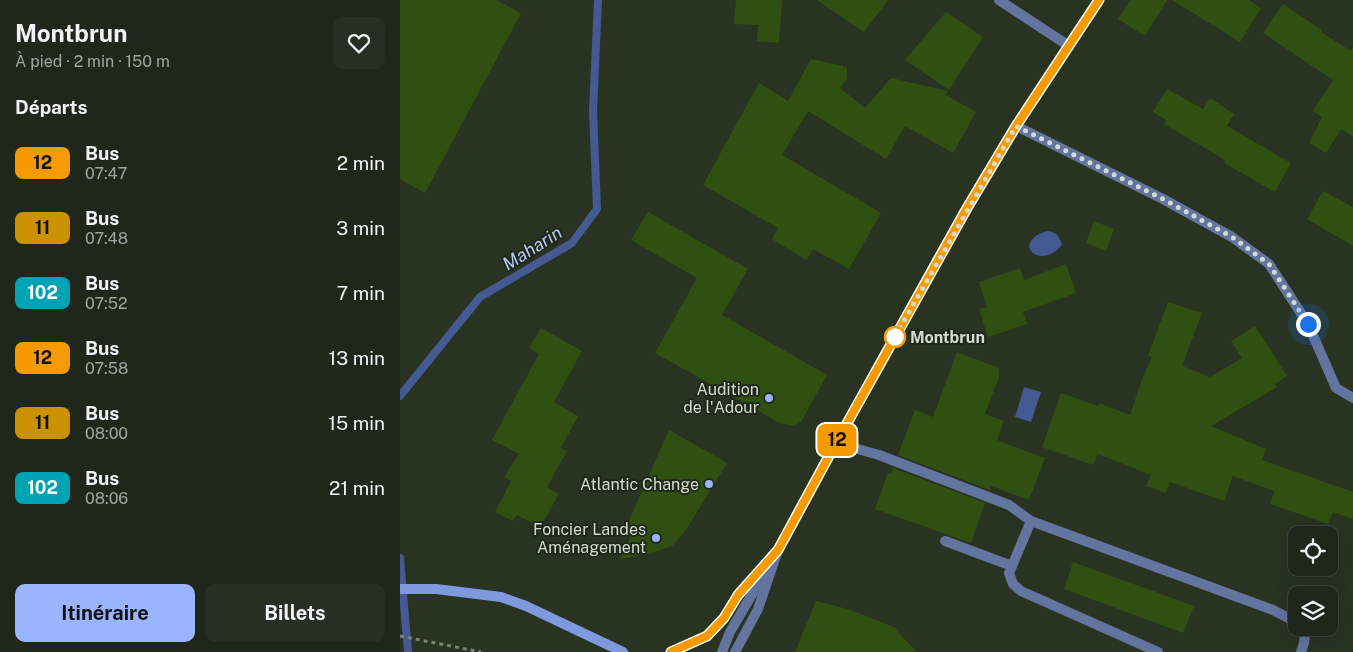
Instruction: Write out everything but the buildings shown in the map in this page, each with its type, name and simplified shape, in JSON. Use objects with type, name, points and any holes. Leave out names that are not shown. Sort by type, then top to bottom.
[{"type":"main road","points":[[400,589],[436,589],[501,597],[526,606],[623,652]]},
{"type":"street","points":[[999,0],[1069,46]]},
{"type":"street","points":[[722,652],[730,632],[778,550],[950,238],[1016,126],[1098,0]]},
{"type":"street","points":[[1016,126],[1163,199],[1232,237],[1269,264],[1308,324],[1336,388],[1353,398]]},
{"type":"street","points":[[836,443],[879,455],[1009,506],[1032,521],[1273,610],[1288,618]]},
{"type":"street","points":[[1032,521],[1009,573],[1013,584],[1021,591],[1158,652]]},
{"type":"street","points":[[945,541],[1012,566]]},
{"type":"street","points":[[671,652],[707,636],[724,618],[738,595],[778,550]]},
{"type":"street","points":[[735,652],[758,609],[778,550]]},
{"type":"street","points":[[1302,652],[1305,636]]},
{"type":"path","points":[[400,636],[481,652]]},
{"type":"water","points":[[1047,231],[1057,235],[1062,245],[1053,253],[1045,256],[1037,255],[1029,247],[1030,242],[1036,236]]},
{"type":"water","points":[[1024,387],[1041,392],[1031,422],[1015,417]]},
{"type":"waterway","name":"Maharin","points":[[400,396],[480,297],[572,243],[597,209],[593,111],[598,0]]},
{"type":"waterway","name":"Maharin","points":[[400,558],[408,652]]},
{"type":"bus line","name":"12","points":[[671,652],[707,636],[724,618],[738,595],[778,550],[967,208],[1016,126],[1099,0]]},
{"type":"place","name":"Montbrun","points":[[895,337]]},
{"type":"place","name":"Audition de l'Adour","points":[[769,398]]},
{"type":"place","name":"Atlantic Change","points":[[709,484]]},
{"type":"place","name":"Foncier Landes Aménagement","points":[[656,538]]},
{"type":"route","points":[[895,337],[893,340],[1016,126],[1163,199],[1232,237],[1269,264],[1308,324]]}]
